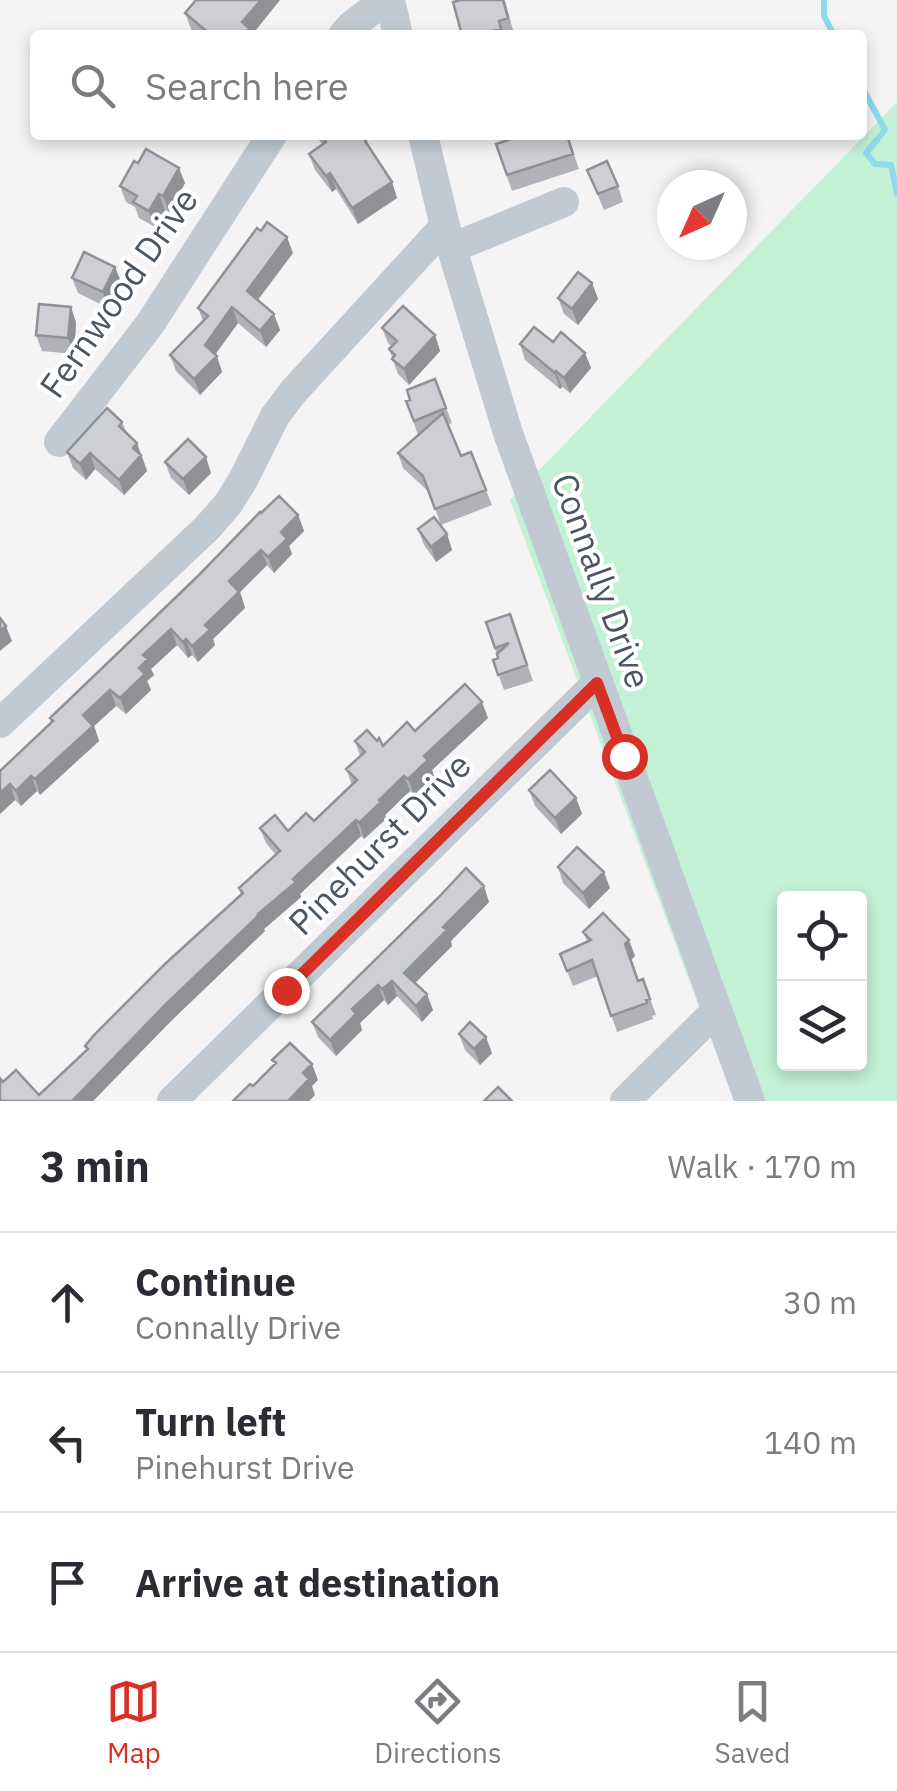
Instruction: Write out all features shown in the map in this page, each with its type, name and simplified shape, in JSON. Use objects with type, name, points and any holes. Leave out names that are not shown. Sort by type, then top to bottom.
[{"type":"street","points":[[349,30],[388,0],[397,30]]},
{"type":"street","name":"Fernwood Drive","points":[[59,442],[150,324],[269,140]]},
{"type":"street","name":"Connally Drive","points":[[424,140],[448,237],[508,433],[750,1101]]},
{"type":"street","points":[[0,723],[207,528],[228,504],[275,416],[293,392],[448,237],[564,202]]},
{"type":"street","name":"Pinehurst Drive","points":[[172,1101],[597,683]]},
{"type":"street","points":[[625,1101],[717,1010]]},
{"type":"green space","points":[[897,102],[897,1101],[734,1101],[510,500],[860,140],[867,140],[867,133]]},
{"type":"building","points":[[196,0],[261,0],[242,22],[248,30],[205,30],[185,13]]},
{"type":"building","points":[[503,0],[508,18],[499,21],[501,29],[461,30],[453,2]]},
{"type":"building","points":[[366,140],[392,182],[352,208],[330,173],[326,176],[309,154],[326,142]]},
{"type":"building","points":[[508,140],[569,140],[573,154],[507,175],[496,144]]},
{"type":"building","points":[[146,149],[179,168],[149,211],[133,202],[137,196],[120,186]]},
{"type":"building","points":[[607,161],[618,186],[598,194],[587,170]]},
{"type":"building","points":[[267,222],[287,237],[247,291],[274,314],[260,331],[232,307],[205,345],[217,356],[194,379],[170,355],[208,316],[198,308],[257,228],[261,231]]},
{"type":"building","points":[[84,252],[115,267],[103,292],[72,278]]},
{"type":"building","points":[[578,272],[592,283],[572,309],[558,298]]},
{"type":"building","points":[[39,304],[71,307],[68,338],[36,335]]},
{"type":"building","points":[[403,306],[435,335],[404,369],[392,359],[395,355],[389,349],[397,341],[382,328]]},
{"type":"building","points":[[534,327],[553,342],[561,332],[585,353],[564,378],[520,344]]},
{"type":"building","points":[[435,379],[446,408],[414,421],[406,401],[410,400],[407,390]]},
{"type":"building","points":[[107,408],[122,422],[119,426],[137,443],[133,448],[141,455],[119,480],[90,453],[80,464],[67,452]]},
{"type":"building","points":[[443,413],[461,456],[471,452],[486,490],[435,509],[423,476],[398,453]]},
{"type":"building","points":[[188,439],[206,457],[183,479],[165,462]]},
{"type":"building","points":[[279,496],[298,515],[281,532],[287,539],[268,557],[261,550],[229,581],[239,592],[205,625],[210,630],[192,646],[171,629],[143,655],[148,659],[139,668],[145,674],[120,698],[110,690],[83,715],[93,726],[35,779],[31,776],[16,791],[10,784],[0,793],[0,771]]},
{"type":"building","points":[[434,517],[447,534],[431,547],[418,529]]},
{"type":"building","points":[[510,614],[527,665],[498,675],[493,660],[509,643],[495,648],[486,622]]},
{"type":"building","points":[[465,684],[482,702],[424,756],[428,760],[408,779],[404,776],[359,823],[356,820],[293,879],[296,882],[258,914],[72,1101],[0,1099],[0,1078],[3,1082],[16,1070],[39,1095],[88,1049],[85,1046],[95,1034],[166,963],[243,893],[239,888],[280,851],[260,828],[275,815],[288,831],[306,813],[314,821],[357,780],[346,769],[365,752],[355,741],[367,730],[383,746],[407,722],[415,731]]},
{"type":"building","points":[[550,770],[576,798],[555,818],[529,790]]},
{"type":"building","points":[[577,847],[604,872],[583,893],[558,867]]},
{"type":"building","points":[[466,868],[484,886],[404,973],[427,994],[416,1006],[392,981],[382,989],[378,985],[352,1009],[356,1014],[330,1040],[312,1022]]},
{"type":"building","points":[[603,913],[629,940],[625,944],[638,981],[643,979],[650,999],[611,1016],[592,960],[567,971],[560,954],[591,940],[583,932]]},
{"type":"building","points":[[470,1022],[486,1037],[474,1049],[459,1034]]},
{"type":"building","points":[[290,1043],[312,1064],[303,1073],[309,1079],[288,1101],[233,1101],[276,1063],[272,1060]]},
{"type":"building","points":[[498,1087],[512,1101],[484,1101]]},
{"type":"waterway","points":[[824,0],[824,16],[831,30]]},
{"type":"waterway","points":[[867,96],[885,130],[866,153],[875,164],[891,165],[897,194]]},
{"type":"route","points":[[286,990],[597,683],[624,756]]}]
